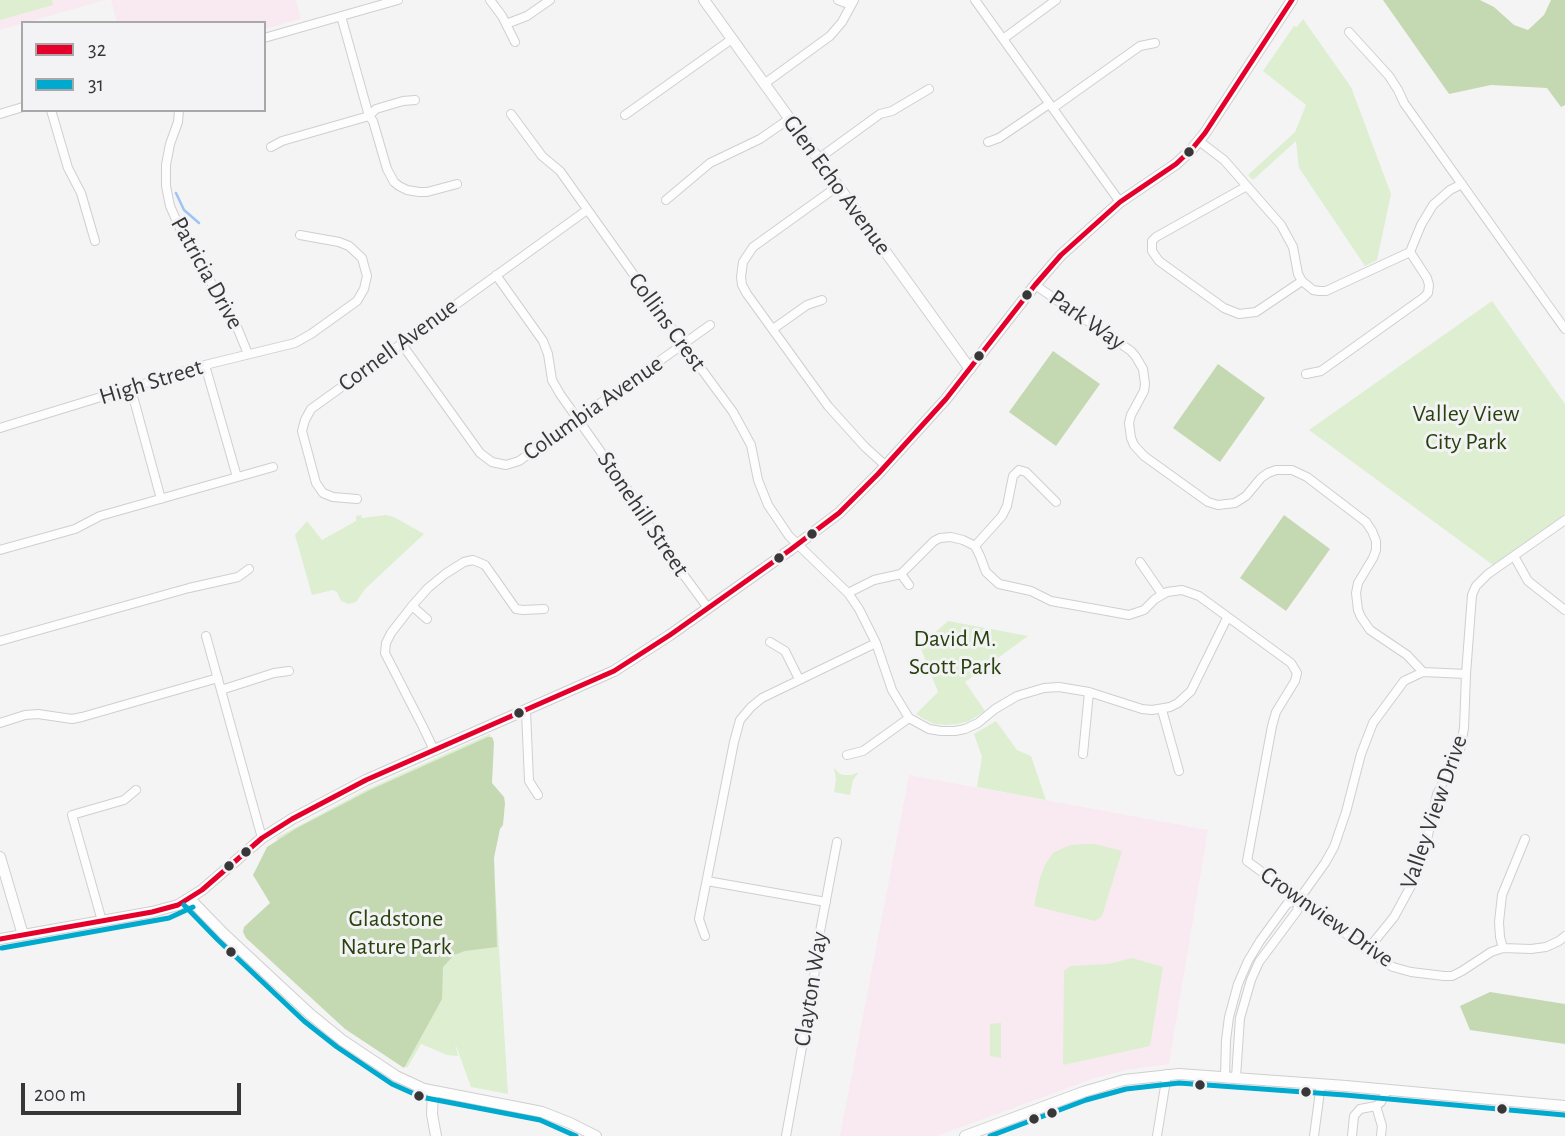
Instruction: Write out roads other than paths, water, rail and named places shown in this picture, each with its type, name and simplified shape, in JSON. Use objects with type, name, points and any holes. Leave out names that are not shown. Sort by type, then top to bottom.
[{"type":"street","points":[[266,37],[398,0]]},
{"type":"street","points":[[490,0],[515,43]]},
{"type":"street","points":[[506,24],[527,16],[550,0]]},
{"type":"street","name":"Glen Echo Avenue","points":[[704,0],[970,369]]},
{"type":"street","points":[[764,84],[830,36],[842,22],[852,3],[838,0]]},
{"type":"street","points":[[975,0],[1120,202]]},
{"type":"street","points":[[1003,39],[1055,0]]},
{"type":"street","points":[[0,939],[167,909],[190,899],[262,838],[292,819],[366,780],[526,711],[614,671],[644,654],[797,544],[839,513],[886,466],[970,369],[1035,285],[1068,248],[1120,202],[1176,164],[1199,141],[1292,0]]},
{"type":"street","points":[[341,16],[369,116],[394,182],[412,192],[457,184]]},
{"type":"street","points":[[1349,32],[1389,76],[1404,103],[1565,329]]},
{"type":"street","points":[[625,115],[732,39]]},
{"type":"street","points":[[988,142],[1051,106],[1140,46],[1155,43]]},
{"type":"street","points":[[818,159],[880,114],[890,112],[929,89]]},
{"type":"street","points":[[271,147],[282,141],[369,116],[376,109],[415,100]]},
{"type":"street","points":[[0,114],[21,108]]},
{"type":"street","points":[[52,112],[68,168],[81,193],[95,241]]},
{"type":"street","name":"Patricia Drive","points":[[179,112],[166,165],[170,206],[182,233],[237,327],[248,354]]},
{"type":"street","name":"Collins Crest","points":[[511,114],[542,156],[560,172],[740,423],[751,445],[762,493],[775,516],[789,536],[848,593],[859,609],[876,643],[892,690],[909,718]]},
{"type":"street","points":[[666,200],[710,163],[760,139],[789,119]]},
{"type":"street","points":[[1199,141],[1224,160],[1286,232],[1293,247],[1298,274],[1313,290],[1326,291],[1410,252],[1433,205],[1450,190],[1462,184]]},
{"type":"street","points":[[838,186],[753,247],[743,262],[742,285],[828,406],[886,466]]},
{"type":"street","points":[[1247,186],[1156,237],[1152,241],[1152,251],[1159,261],[1224,308],[1239,314],[1256,312],[1302,281]]},
{"type":"street","name":"Cornell Avenue","points":[[356,499],[333,497],[323,492],[316,483],[302,431],[311,409],[587,210]]},
{"type":"street","name":"High Street","points":[[0,428],[205,365],[303,339],[357,301],[367,276],[362,258],[348,246],[300,235]]},
{"type":"street","points":[[1306,374],[1321,371],[1428,293],[1427,278],[1410,252]]},
{"type":"street","name":"Stonehill Street","points":[[496,275],[543,341],[552,380],[560,394],[639,506],[652,532],[708,608]]},
{"type":"street","name":"Park Way","points":[[1035,285],[1136,357],[1143,369],[1145,384],[1131,415],[1131,438],[1144,456],[1208,502],[1228,505],[1241,500],[1268,473],[1292,470],[1307,477],[1366,522],[1376,541],[1376,550],[1358,583],[1356,603],[1361,617],[1377,635],[1407,656],[1423,672]]},
{"type":"street","points":[[773,329],[807,305],[822,300]]},
{"type":"street","name":"Columbia Avenue","points":[[401,343],[480,453],[492,462],[506,465],[519,461],[710,325]]},
{"type":"street","points":[[205,365],[237,477]]},
{"type":"street","points":[[131,389],[161,499]]},
{"type":"street","points":[[0,550],[75,529],[100,516],[273,467]]},
{"type":"street","points":[[975,546],[1002,516],[1007,506],[1013,476],[1019,470],[1026,472],[1056,502]]},
{"type":"street","name":"Valley View Drive","points":[[1368,949],[1394,917],[1412,884],[1425,849],[1437,794],[1457,757],[1462,741],[1472,595],[1483,579],[1565,520]]},
{"type":"street","points":[[847,755],[863,751],[909,718],[929,729],[965,729],[978,723],[1006,702],[1030,691],[1059,687],[1089,692],[1142,709],[1162,710],[1178,703],[1191,691],[1227,618],[1199,596],[1174,590],[1162,594],[1143,610],[1129,615],[1051,601],[1031,592],[999,584],[986,572],[975,546],[951,537],[940,537],[926,547],[901,574],[874,580],[848,593]]},
{"type":"street","points":[[1514,556],[1528,580],[1565,610]]},
{"type":"street","points":[[434,750],[385,653],[391,632],[428,588],[464,562],[473,560],[485,565],[516,609],[544,609]]},
{"type":"street","points":[[1140,562],[1162,594]]},
{"type":"street","points":[[0,641],[238,577],[249,569]]},
{"type":"street","points":[[901,574],[909,585]]},
{"type":"street","points":[[412,606],[427,619]]},
{"type":"street","name":"Crownview Drive","points":[[1227,618],[1291,663],[1297,673],[1276,712],[1272,726],[1247,860],[1393,967],[1410,972],[1452,976],[1491,952],[1503,948],[1546,947],[1565,936]]},
{"type":"street","points":[[206,636],[262,838]]},
{"type":"street","points":[[769,642],[785,651],[799,679]]},
{"type":"street","points":[[705,936],[699,919],[740,720],[757,701],[876,643]]},
{"type":"street","points":[[221,690],[289,671]]},
{"type":"street","points":[[1231,1077],[1240,1018],[1251,980],[1259,962],[1297,912],[1300,898],[1334,847],[1361,754],[1373,723],[1404,681],[1423,672],[1466,674]]},
{"type":"street","points":[[0,723],[38,713],[72,719],[82,717],[218,678]]},
{"type":"street","points":[[1083,754],[1089,692]]},
{"type":"street","points":[[1162,710],[1179,771]]},
{"type":"street","points":[[526,711],[529,781],[538,795]]},
{"type":"street","points":[[102,921],[72,814],[124,800],[136,790]]},
{"type":"street","points":[[1503,948],[1499,922],[1502,895],[1525,839]]},
{"type":"street","name":"Clayton Way","points":[[786,1136],[837,842]]},
{"type":"street","points":[[0,857],[23,935]]},
{"type":"street","points":[[707,881],[826,902]]},
{"type":"street","points":[[190,899],[310,1014],[396,1076],[433,1091],[530,1109],[570,1123],[596,1136]]},
{"type":"street","points":[[1157,1136],[1167,1074]]},
{"type":"street","points":[[965,1136],[1083,1092],[1124,1080],[1167,1074],[1321,1084],[1565,1106]]},
{"type":"street","points":[[1314,1136],[1321,1084]]},
{"type":"street","points":[[1352,1136],[1354,1116],[1360,1109],[1376,1106],[1387,1090]]},
{"type":"street","points":[[433,1091],[432,1114],[436,1136]]},
{"type":"street","points":[[1376,1106],[1382,1126],[1381,1136]]},
{"type":"waterway","points":[[176,193],[184,210],[199,223]]},
{"type":"park label","name":"Valley View City Park","points":[[1466,428]]},
{"type":"park label","name":"David M. Scott Park","points":[[955,653]]},
{"type":"park label","name":"Gladstone Nature Park","points":[[396,933]]}]
